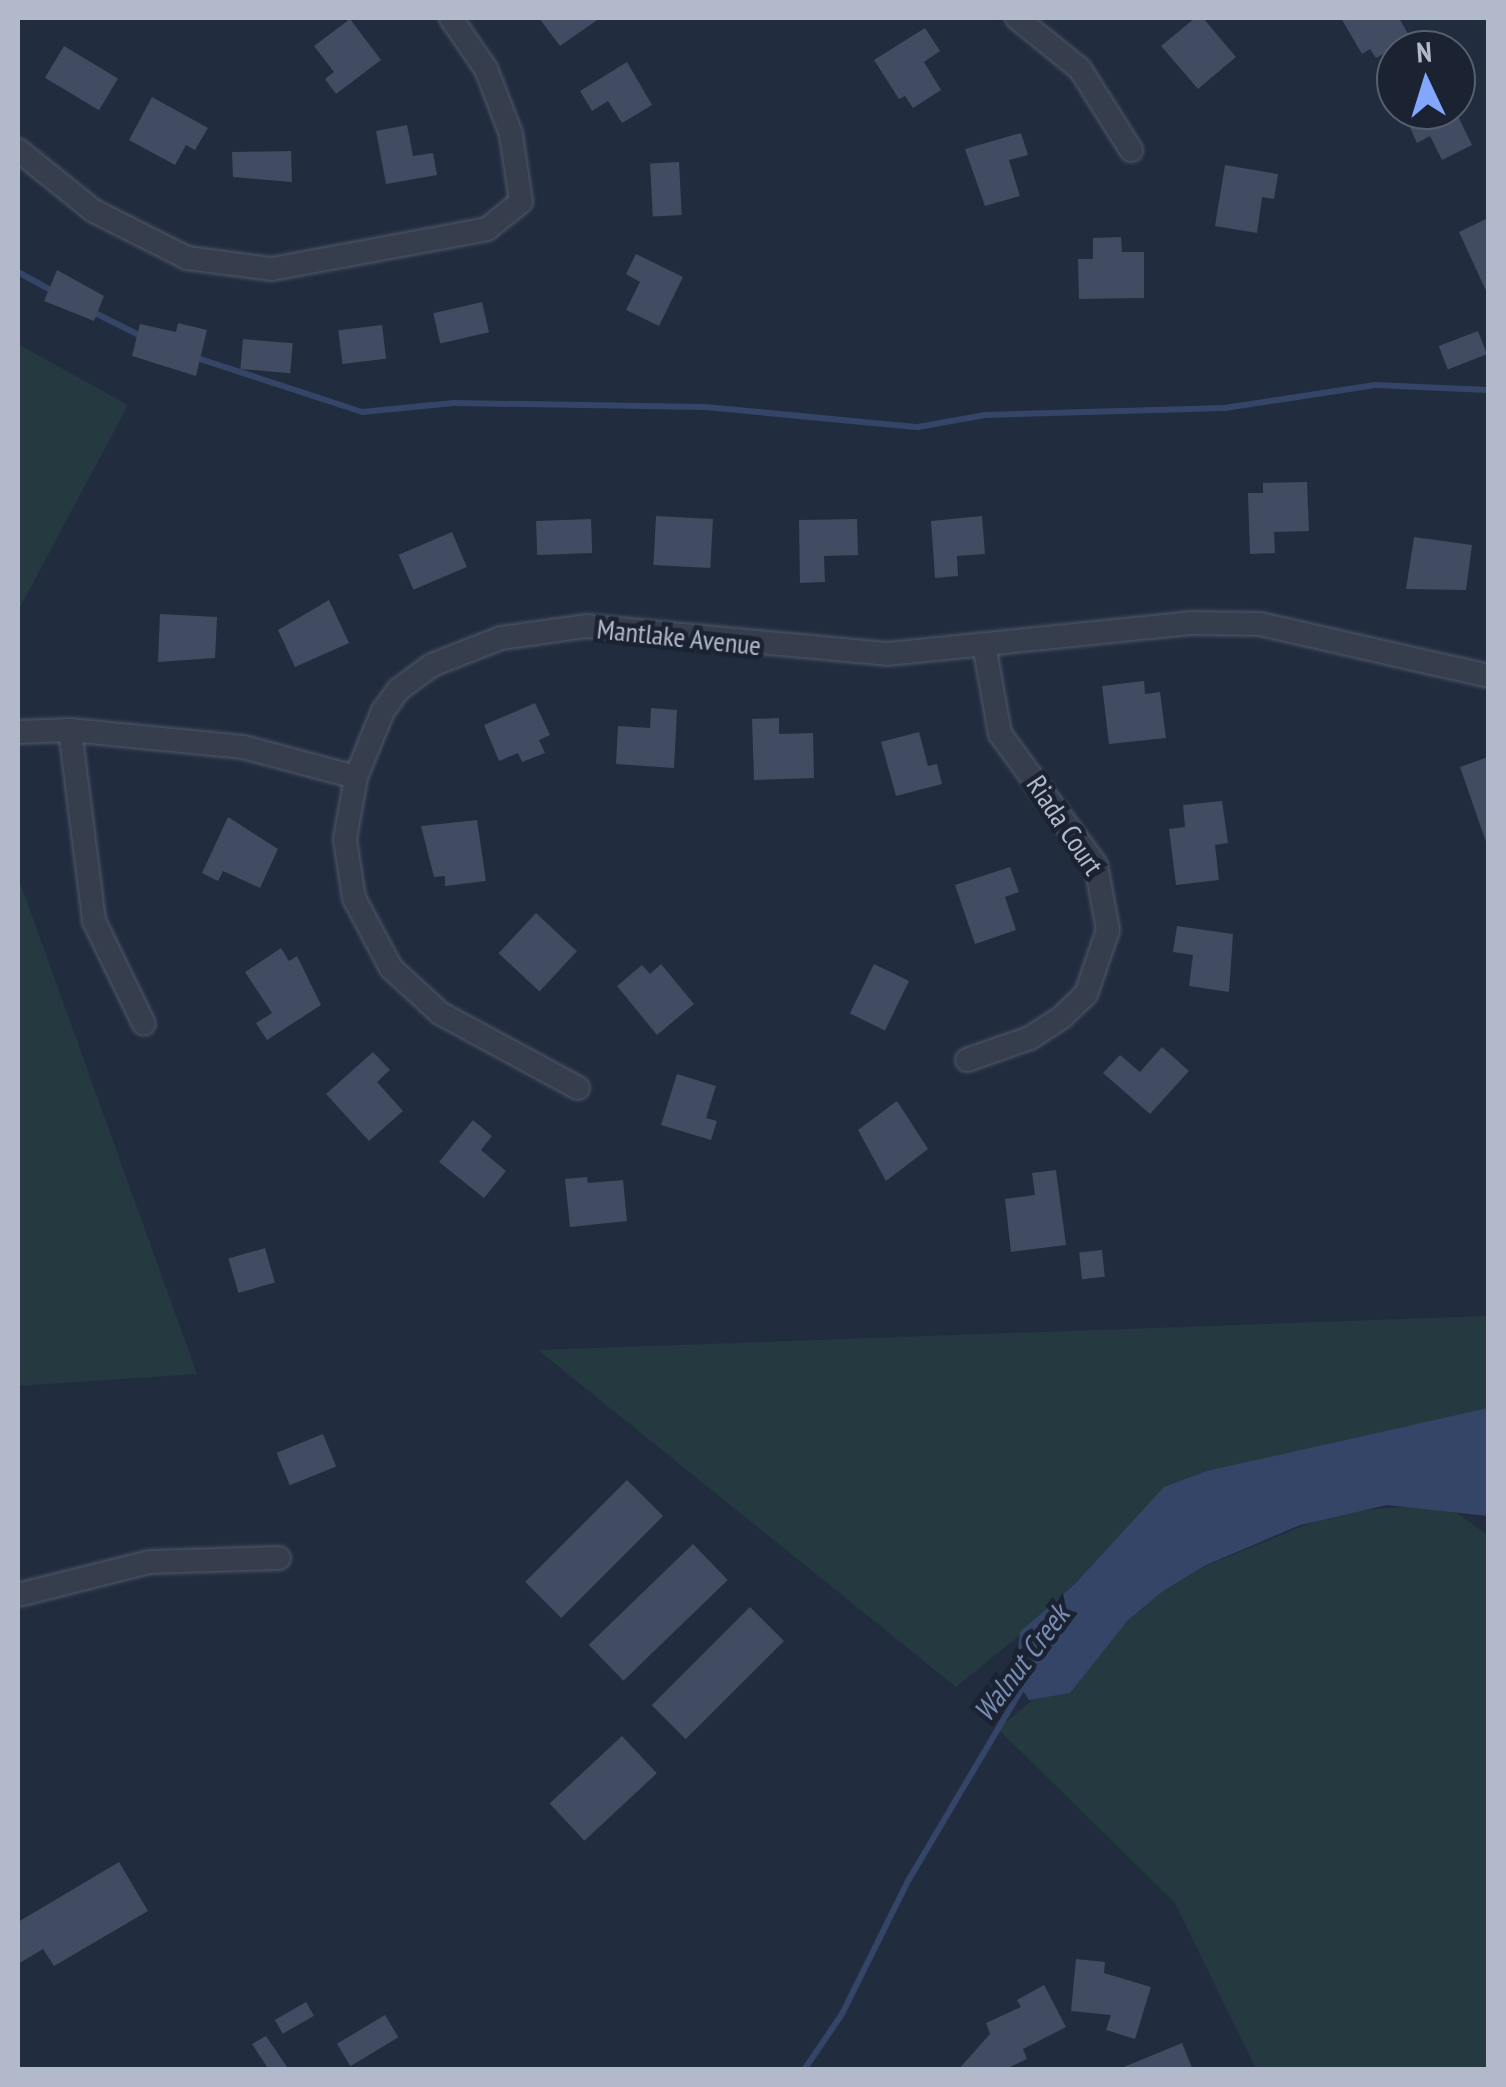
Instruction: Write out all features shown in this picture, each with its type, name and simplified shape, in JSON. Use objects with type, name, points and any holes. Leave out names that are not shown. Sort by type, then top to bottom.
[{"type":"street","points":[[18,150],[94,211],[186,258],[272,270],[487,229],[522,202],[511,134],[486,69],[450,18]]},
{"type":"street","points":[[1017,18],[1080,69],[1131,150]]},
{"type":"street","name":"Mantlake Avenue","points":[[578,1088],[440,1013],[391,968],[354,898],[345,839],[356,778],[398,690],[432,665],[500,638],[586,626],[738,645],[887,654],[1190,623],[1260,624],[1488,676]]},
{"type":"street","name":"Riada Court","points":[[966,1060],[1030,1038],[1062,1017],[1086,994],[1108,930],[1096,866],[1000,734],[984,644]]},
{"type":"street","points":[[70,730],[94,921],[144,1024]]},
{"type":"street","points":[[18,732],[70,730],[243,747],[356,778]]},
{"type":"street","points":[[18,1595],[149,1562],[279,1558]]},
{"type":"green space","points":[[18,344],[128,405],[18,611]]},
{"type":"green space","points":[[18,877],[197,1374],[18,1386]]},
{"type":"green space","points":[[1488,1316],[1488,1445],[1174,1509],[956,1687],[538,1350]]},
{"type":"green space","points":[[1445,1504],[1488,1536],[1488,2069],[1256,2069],[1175,1903],[998,1729],[1179,1577],[1337,1512]]},
{"type":"water","points":[[1488,1408],[1488,1516],[1387,1505],[1300,1525],[1204,1566],[1163,1591],[1128,1620],[1070,1693],[1029,1700],[1015,1679],[1020,1632],[1075,1584],[1164,1487],[1207,1471]]},
{"type":"building","points":[[539,18],[600,18],[560,46]]},
{"type":"building","points":[[1195,18],[1203,18],[1236,57],[1198,89],[1161,46]]},
{"type":"building","points":[[1341,18],[1399,18],[1406,30],[1376,30],[1376,58],[1370,49],[1362,54]]},
{"type":"building","points":[[350,19],[381,60],[336,94],[325,79],[334,72],[314,46]]},
{"type":"building","points":[[925,28],[940,51],[924,62],[941,90],[913,108],[905,96],[899,99],[874,60]]},
{"type":"building","points":[[64,46],[118,78],[99,110],[45,78]]},
{"type":"building","points":[[627,62],[652,105],[622,123],[608,101],[592,111],[580,91]]},
{"type":"building","points":[[152,97],[208,128],[195,150],[186,145],[175,165],[129,140]]},
{"type":"building","points":[[407,125],[413,156],[433,153],[437,175],[386,184],[376,131]]},
{"type":"building","points":[[1411,130],[1465,130],[1472,145],[1442,160],[1430,136],[1417,143]]},
{"type":"building","points":[[1021,133],[1028,155],[1009,160],[1020,196],[985,206],[965,149]]},
{"type":"building","points":[[291,151],[292,182],[233,177],[232,152]]},
{"type":"building","points":[[679,162],[682,215],[653,216],[650,164]]},
{"type":"building","points":[[1225,165],[1278,174],[1274,199],[1262,197],[1257,233],[1215,226]]},
{"type":"building","points":[[1488,218],[1488,295],[1459,232]]},
{"type":"building","points":[[1121,237],[1122,252],[1144,252],[1144,298],[1079,299],[1078,259],[1093,259],[1093,238]]},
{"type":"building","points":[[636,254],[683,277],[659,326],[626,310],[640,282],[626,274]]},
{"type":"building","points":[[57,270],[104,296],[94,321],[44,301]]},
{"type":"building","points":[[482,302],[489,332],[440,343],[433,313]]},
{"type":"building","points":[[178,323],[207,330],[196,376],[132,356],[140,324],[176,332]]},
{"type":"building","points":[[382,325],[386,359],[342,364],[338,330]]},
{"type":"building","points":[[1478,331],[1487,354],[1448,369],[1439,346]]},
{"type":"building","points":[[243,339],[293,343],[290,373],[240,369]]},
{"type":"building","points":[[1307,482],[1309,531],[1274,532],[1275,553],[1250,554],[1248,493],[1263,493],[1263,483]]},
{"type":"building","points":[[656,516],[713,519],[710,568],[653,565]]},
{"type":"building","points":[[982,516],[985,554],[957,556],[958,576],[935,578],[931,521]]},
{"type":"building","points":[[591,519],[592,553],[537,555],[536,521]]},
{"type":"building","points":[[857,519],[858,555],[824,556],[825,582],[800,583],[799,520]]},
{"type":"building","points":[[452,532],[467,567],[413,590],[399,555]]},
{"type":"building","points":[[1414,537],[1472,545],[1466,590],[1406,589]]},
{"type":"building","points":[[329,600],[349,643],[295,667],[278,630]]},
{"type":"building","points":[[160,614],[217,617],[215,658],[158,662]]},
{"type":"building","points":[[1144,681],[1145,694],[1160,692],[1166,738],[1109,744],[1102,686]]},
{"type":"building","points":[[535,703],[550,735],[539,740],[545,753],[522,762],[518,753],[499,761],[484,725]]},
{"type":"building","points":[[651,708],[677,710],[674,768],[616,764],[618,726],[650,728]]},
{"type":"building","points":[[779,718],[779,734],[813,733],[814,778],[754,780],[752,719]]},
{"type":"building","points":[[919,732],[928,766],[937,764],[942,784],[896,796],[881,742]]},
{"type":"building","points":[[1488,757],[1488,841],[1486,842],[1460,767]]},
{"type":"building","points":[[1222,801],[1228,843],[1215,845],[1219,880],[1176,885],[1169,829],[1185,827],[1183,805]]},
{"type":"building","points":[[228,817],[278,849],[260,888],[223,871],[218,881],[202,873]]},
{"type":"building","points":[[477,820],[486,881],[445,886],[445,876],[434,877],[421,826]]},
{"type":"building","points":[[1010,867],[1019,892],[1005,897],[1016,930],[975,944],[955,885]]},
{"type":"building","points":[[536,913],[577,951],[539,991],[498,953]]},
{"type":"building","points":[[1177,926],[1233,934],[1229,992],[1189,986],[1193,955],[1173,952]]},
{"type":"building","points":[[281,948],[289,961],[297,956],[321,1005],[267,1040],[256,1023],[272,1013],[245,972]]},
{"type":"building","points":[[661,964],[694,1004],[657,1035],[617,986],[642,965],[650,974]]},
{"type":"building","points":[[874,964],[909,981],[885,1031],[850,1013]]},
{"type":"building","points":[[1162,1047],[1189,1071],[1150,1114],[1103,1073],[1120,1055],[1140,1072]]},
{"type":"building","points":[[373,1052],[390,1070],[377,1082],[403,1111],[369,1141],[326,1094]]},
{"type":"building","points":[[677,1074],[716,1086],[706,1118],[717,1121],[711,1140],[661,1125]]},
{"type":"building","points":[[897,1101],[928,1149],[886,1181],[858,1130]]},
{"type":"building","points":[[473,1120],[492,1136],[481,1150],[506,1171],[484,1198],[439,1162]]},
{"type":"building","points":[[1056,1170],[1066,1245],[1011,1252],[1005,1199],[1035,1195],[1032,1173]]},
{"type":"building","points":[[587,1177],[588,1183],[623,1180],[627,1221],[570,1227],[565,1179]]},
{"type":"building","points":[[265,1248],[275,1283],[238,1293],[228,1258]]},
{"type":"building","points":[[1102,1250],[1105,1277],[1082,1279],[1079,1252]]},
{"type":"building","points":[[323,1434],[336,1466],[290,1485],[277,1453]]},
{"type":"building","points":[[627,1480],[663,1516],[561,1618],[525,1582]]},
{"type":"building","points":[[693,1544],[728,1580],[623,1681],[589,1645]]},
{"type":"building","points":[[750,1607],[784,1641],[686,1739],[652,1705]]},
{"type":"building","points":[[622,1736],[657,1773],[584,1841],[550,1804]]},
{"type":"building","points":[[119,1862],[148,1911],[54,1966],[43,1949],[18,1964],[18,1922]]},
{"type":"building","points":[[1076,1959],[1105,1962],[1104,1973],[1151,1987],[1135,2039],[1106,2030],[1111,2015],[1071,2011]]},
{"type":"building","points":[[1044,1985],[1066,2027],[1023,2049],[1027,2059],[1004,2070],[958,2070],[990,2034],[986,2023],[1021,2007],[1017,2000]]},
{"type":"building","points":[[306,2002],[314,2016],[283,2034],[275,2020]]},
{"type":"building","points":[[385,2015],[398,2037],[350,2066],[337,2044]]},
{"type":"building","points":[[266,2036],[289,2070],[269,2070],[252,2044]]},
{"type":"building","points":[[1182,2043],[1193,2070],[1119,2070],[1119,2069]]},
{"type":"waterway","points":[[18,272],[56,293]]},
{"type":"waterway","points":[[89,310],[145,338]]},
{"type":"waterway","points":[[194,357],[362,412],[454,403],[705,407],[918,427],[985,415],[1225,408],[1375,385],[1488,390]]},
{"type":"waterway","name":"Walnut Creek","points":[[804,2070],[842,2014],[908,1881],[1024,1685]]}]
